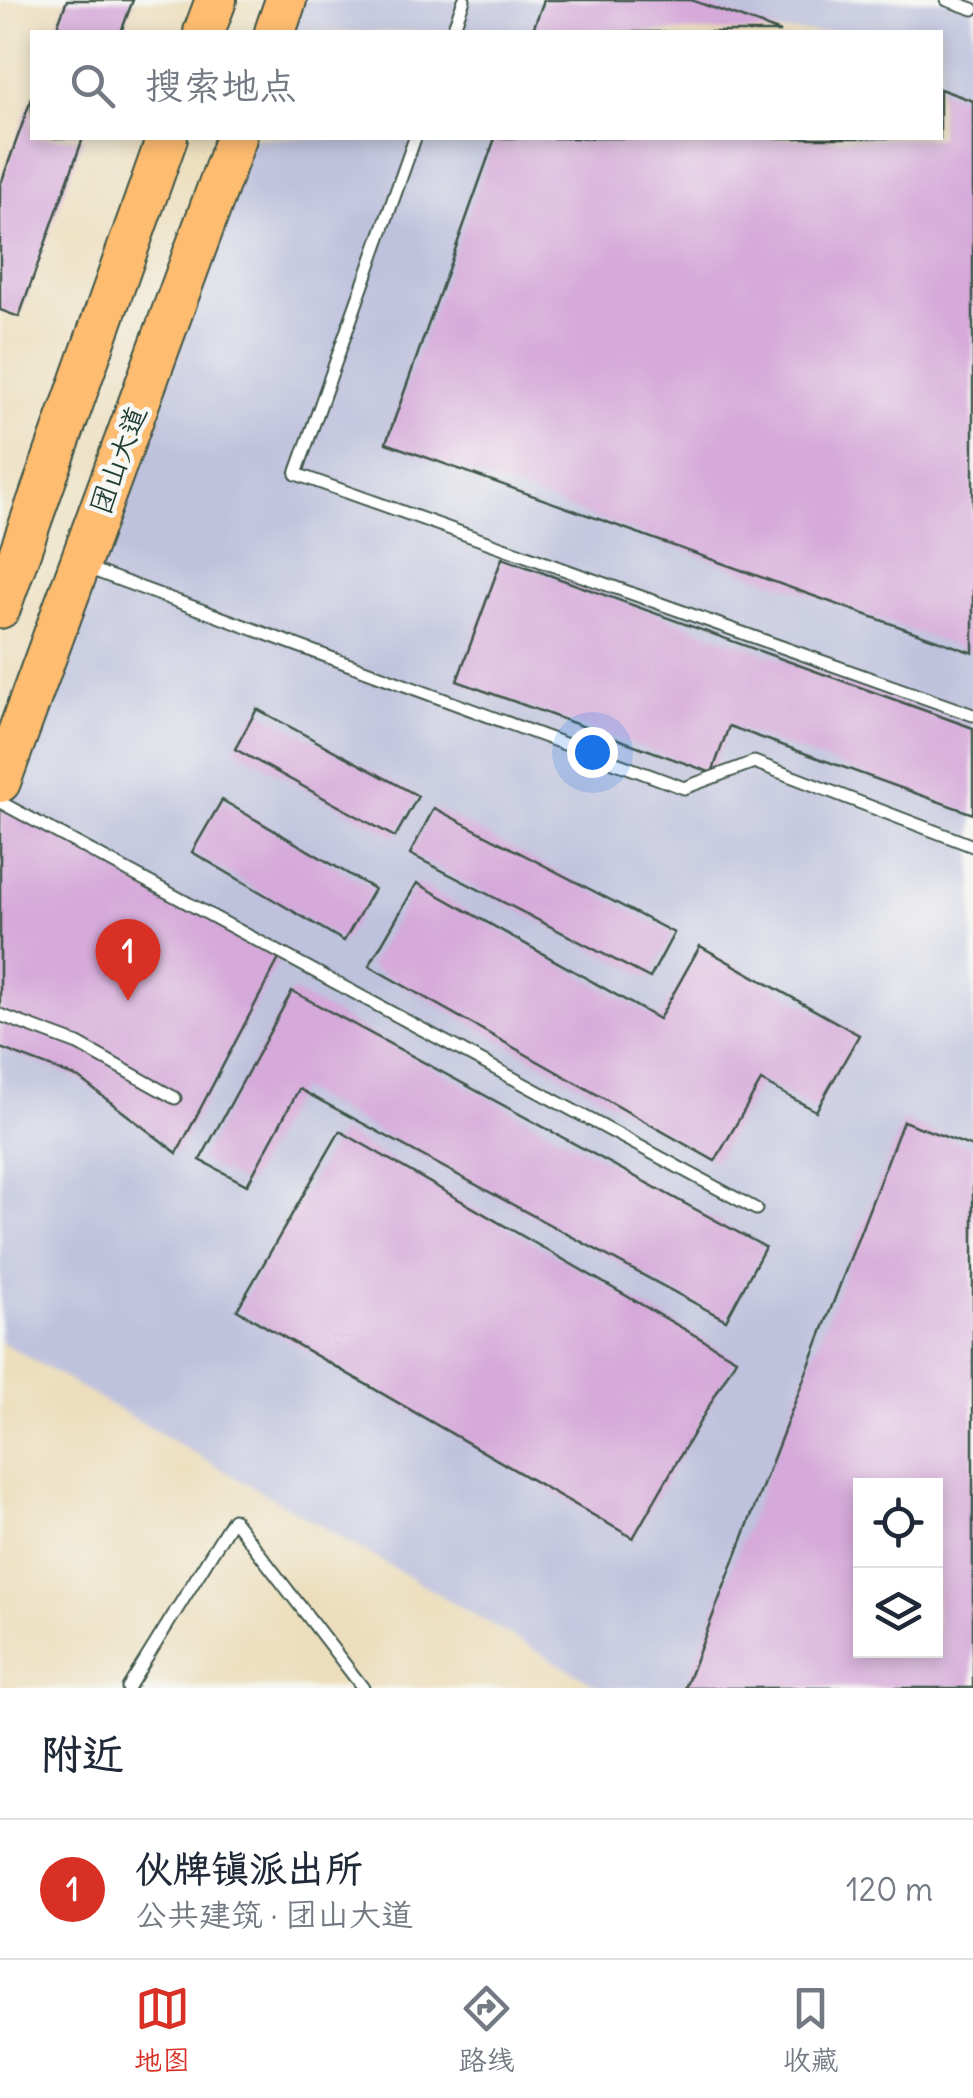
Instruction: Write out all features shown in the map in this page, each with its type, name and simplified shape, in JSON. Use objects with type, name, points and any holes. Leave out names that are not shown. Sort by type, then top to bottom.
[{"type":"highway","points":[[205,30],[216,0]]},
{"type":"highway","points":[[275,30],[286,0]]},
{"type":"highway","points":[[0,608],[166,140]]},
{"type":"highway","name":"团山大道","points":[[0,782],[235,140]]},
{"type":"lane","points":[[453,30],[464,0]]},
{"type":"lane","points":[[947,0],[973,9]]},
{"type":"lane","points":[[414,140],[296,474],[973,714]]},
{"type":"lane","points":[[80,565],[684,788],[754,762],[973,846]]},
{"type":"lane","points":[[0,802],[756,1209]]},
{"type":"lane","points":[[0,1015],[78,1044],[175,1098]]},
{"type":"lane","points":[[128,1688],[233,1519],[362,1688]]},
{"type":"shaded area","points":[[286,0],[973,0],[973,1688],[601,1688],[0,1341],[0,782],[235,140],[943,140],[943,30],[276,30]]},
{"type":"building","points":[[67,0],[133,0],[122,30],[56,30]]},
{"type":"building","points":[[544,0],[691,0],[775,30],[533,30]]},
{"type":"building","points":[[943,90],[973,101],[973,653],[386,443],[494,140],[943,140]]},
{"type":"building","points":[[30,103],[30,140],[82,140],[19,317],[0,310],[0,186]]},
{"type":"building","points":[[502,558],[973,728],[973,814],[729,726],[712,773],[457,681]]},
{"type":"building","points":[[257,709],[418,796],[395,837],[235,749]]},
{"type":"building","points":[[222,800],[374,889],[344,941],[192,852]]},
{"type":"building","points":[[0,802],[282,953],[177,1153],[79,1078],[0,1048]]},
{"type":"building","points":[[434,808],[674,933],[650,978],[410,854]]},
{"type":"building","points":[[417,883],[659,1019],[700,946],[859,1035],[816,1111],[761,1081],[715,1161],[369,966]]},
{"type":"building","points":[[292,991],[765,1247],[726,1320],[299,1089],[247,1185],[200,1160]]},
{"type":"building","points":[[903,1121],[973,1147],[973,1688],[685,1688]]},
{"type":"building","points":[[340,1131],[736,1359],[633,1538],[237,1310]]},
{"type":"place","name":"伙牌镇派出所","points":[[128,1001]]}]
